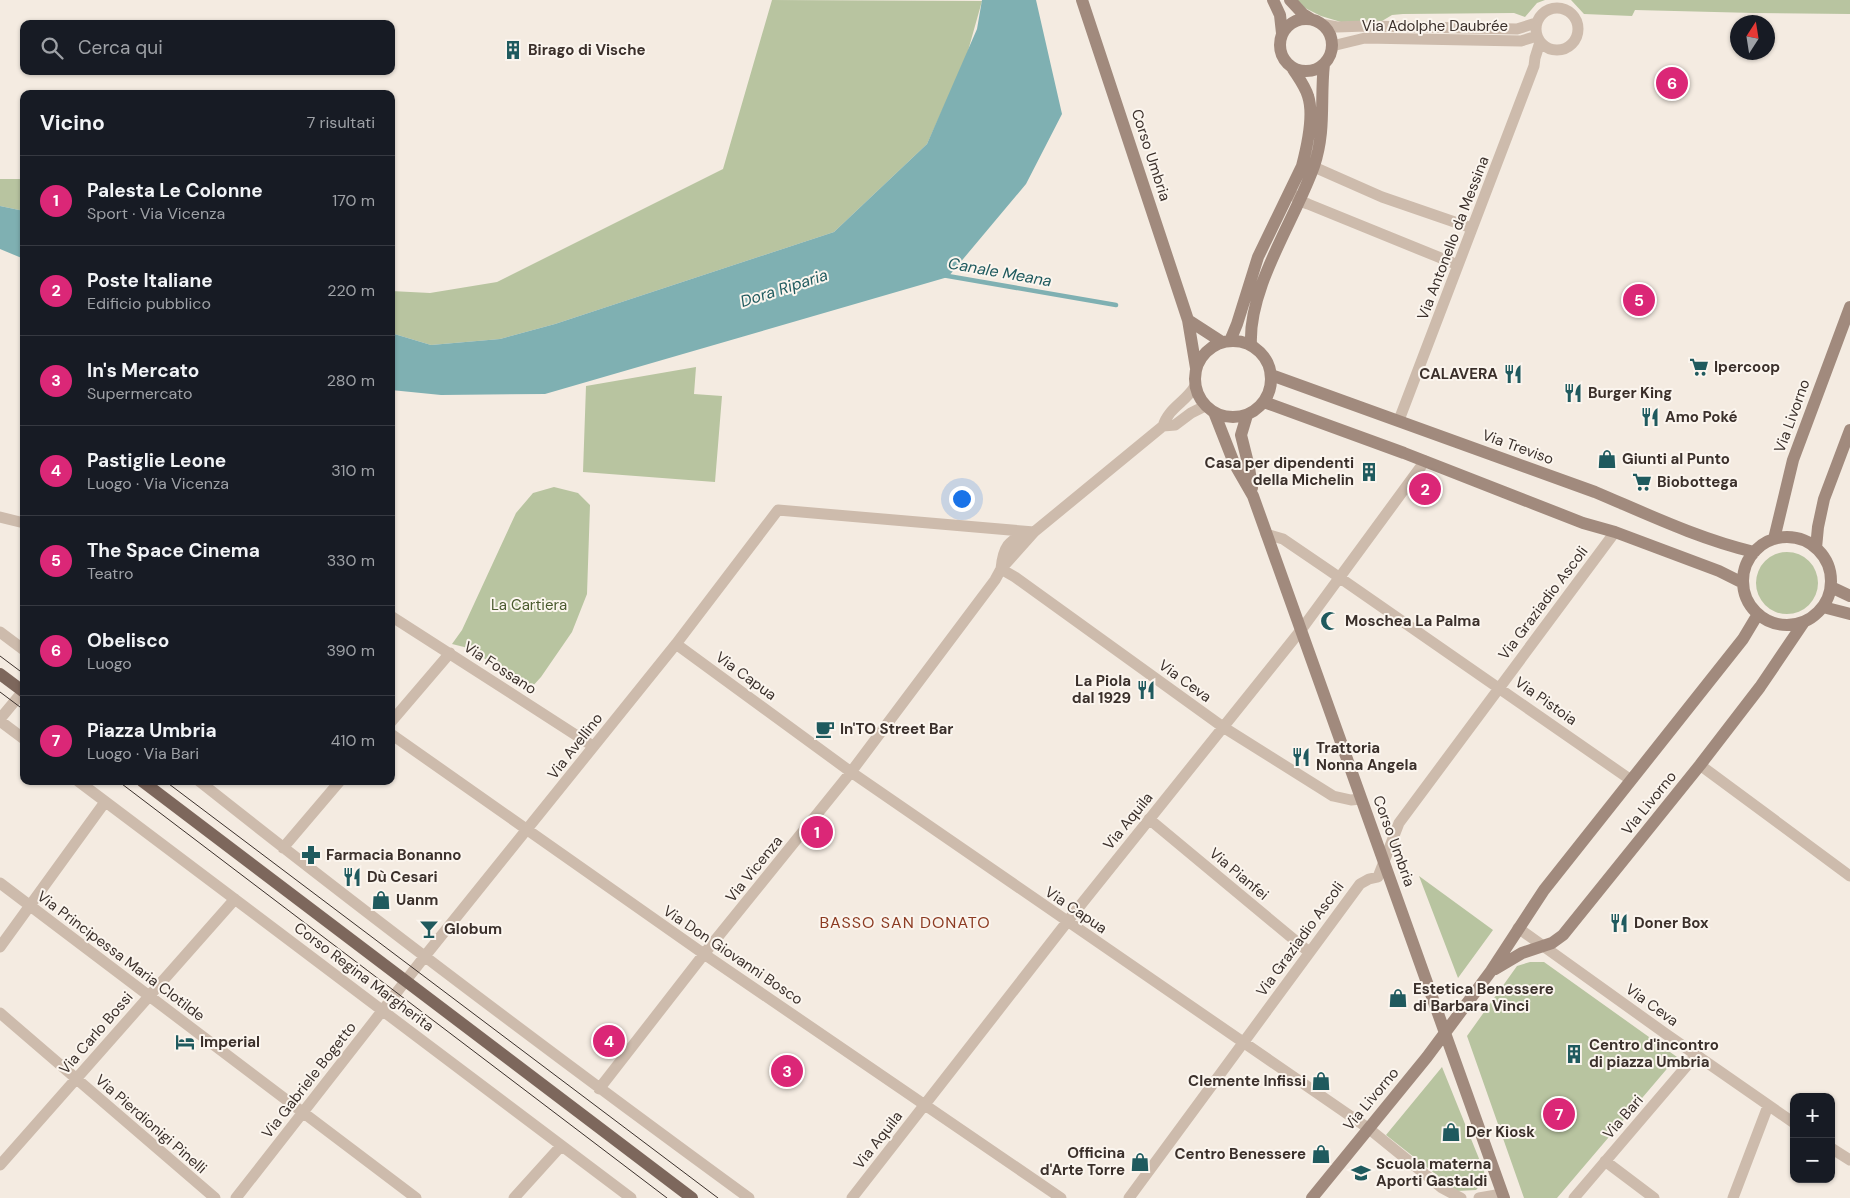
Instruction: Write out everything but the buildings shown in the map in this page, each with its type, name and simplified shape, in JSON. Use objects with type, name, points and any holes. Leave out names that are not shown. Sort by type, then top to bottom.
[{"type":"main road","points":[[0,674],[20,689]]},
{"type":"main road","name":"Corso Regina Margherita","points":[[147,785],[692,1198]]},
{"type":"street","name":"Corso Umbria","points":[[1082,0],[1188,320],[1196,368],[1195,386],[1198,396],[1209,409],[1234,463],[1252,496],[1503,1196]]},
{"type":"street","points":[[1273,0],[1280,15],[1282,33],[1280,50],[1284,60],[1293,68],[1305,88],[1310,102],[1308,166]]},
{"type":"street","points":[[1290,0],[1303,14],[1328,30],[1332,46],[1330,56],[1324,64],[1314,70],[1302,71],[1293,68]]},
{"type":"street","name":"Via Adolphe Daubrée","points":[[1316,21],[1337,28],[1366,26],[1517,29],[1536,23],[1545,12],[1558,8],[1571,13],[1575,19],[1577,32],[1575,39],[1565,48],[1558,50]]},
{"type":"street","points":[[1282,33],[1290,23],[1300,19],[1316,21]]},
{"type":"street","points":[[1536,23],[1538,39],[1551,49],[1558,50]]},
{"type":"street","name":"Via Adolphe Daubrée","points":[[1332,46],[1365,38],[1538,39]]},
{"type":"street","name":"Via Antonello da Messina","points":[[1399,420],[1534,66],[1538,39]]},
{"type":"street","points":[[1534,66],[1558,50]]},
{"type":"street","points":[[1251,345],[1252,319],[1259,297],[1295,196],[1322,128],[1324,64]]},
{"type":"street","points":[[1308,166],[1382,197],[1472,228]]},
{"type":"street","points":[[1226,341],[1238,324],[1258,257],[1295,196]]},
{"type":"street","points":[[1295,196],[1458,265]]},
{"type":"street","name":"Via Livorno","points":[[1774,539],[1792,460],[1850,308]]},
{"type":"street","points":[[1188,320],[1226,341]]},
{"type":"street","points":[[1195,386],[1189,395],[1166,416],[1163,426],[1175,425],[1191,413],[1209,409],[1224,417],[1247,415],[1256,410],[1269,394],[1271,375],[1268,363],[1261,353],[1251,345],[1240,341],[1226,341],[1208,349],[1196,368]]},
{"type":"street","name":"Via Treviso","points":[[1271,375],[1596,492],[1664,522],[1729,546],[1754,552]]},
{"type":"street","points":[[1264,402],[1425,461],[1565,516],[1615,532],[1719,571],[1742,583]]},
{"type":"street","name":"Corso Umbria","points":[[1247,415],[1241,435],[1249,467],[1252,496]]},
{"type":"street","name":"Via Vicenza","points":[[599,1089],[704,954],[851,772],[995,580],[1001,569],[1002,554],[1008,545],[1016,537],[1034,532],[1163,426]]},
{"type":"street","points":[[1816,548],[1819,520],[1824,499],[1850,430]]},
{"type":"street","name":"Via Aquila","points":[[852,1198],[924,1103],[1300,630],[1425,461]]},
{"type":"street","name":"Via Avellino","points":[[406,981],[676,644],[778,510],[1034,532]]},
{"type":"street","points":[[0,517],[20,522]]},
{"type":"street","name":"Via Graziadio Ascoli","points":[[1129,1198],[1360,884],[1378,877],[1399,823],[1615,532]]},
{"type":"street","name":"Via Pistoia","points":[[1266,534],[1283,539],[1632,780]]},
{"type":"street","points":[[1785,537],[1795,538],[1816,548],[1828,565],[1831,587],[1828,598],[1816,615],[1804,622],[1787,626],[1766,620],[1758,614],[1746,598],[1742,583],[1745,566],[1754,552],[1765,543],[1785,537]]},
{"type":"street","name":"Via Ceva","points":[[1001,569],[1223,727],[1333,796],[1351,800],[1361,799]]},
{"type":"street","points":[[1831,587],[1850,596]]},
{"type":"street","points":[[1823,607],[1850,614]]},
{"type":"street","name":"Via Livorno","points":[[1312,1198],[1444,1034],[1491,971],[1544,890],[1743,639],[1758,614]]},
{"type":"street","name":"Via Fossano","points":[[395,619],[593,746]]},
{"type":"street","name":"Via Livorno","points":[[1491,971],[1517,955],[1545,946],[1560,938],[1700,765],[1760,687],[1804,622]]},
{"type":"street","points":[[0,632],[20,647]]},
{"type":"street","name":"Via Capua","points":[[676,644],[851,772],[1368,1128],[1442,1188],[1461,1198]]},
{"type":"street","points":[[395,717],[450,653]]},
{"type":"street","points":[[20,695],[0,720],[20,736]]},
{"type":"street","name":"Via Don Giovanni Bosco","points":[[395,737],[704,954],[1061,1198]]},
{"type":"street","points":[[1700,765],[1850,876]]},
{"type":"street","name":"Corso Regina Margherita","points":[[83,785],[631,1198]]},
{"type":"street","points":[[204,785],[283,848],[599,1089],[749,1198]]},
{"type":"street","points":[[283,848],[337,785]]},
{"type":"street","points":[[0,947],[105,802]]},
{"type":"street","name":"Via Pianfei","points":[[1149,819],[1309,952]]},
{"type":"street","name":"Via Principessa Maria Clotilde","points":[[0,883],[416,1198]]},
{"type":"street","name":"Via Carlo Bossi","points":[[0,1164],[235,899]]},
{"type":"street","name":"Via Ceva","points":[[1518,928],[1790,1120]]},
{"type":"street","name":"Via Gabriele Bogetto","points":[[236,1198],[406,981]]},
{"type":"street","name":"Via Pierdionigi Pinelli","points":[[0,1013],[215,1198]]},
{"type":"street","name":"Via Bari","points":[[1574,1198],[1696,1055]]},
{"type":"street","points":[[1733,1198],[1768,1106]]},
{"type":"street","points":[[514,1198],[561,1146]]},
{"type":"street","points":[[1835,1151],[1850,1160]]},
{"type":"street","points":[[1605,1161],[1654,1198]]},
{"type":"street","points":[[1479,1198],[1503,1196]]},
{"type":"green space","points":[[772,0],[982,1],[966,58],[927,144],[834,232],[555,324],[500,339],[431,345],[395,334],[395,291],[430,293],[497,282],[723,169]]},
{"type":"green space","points":[[1294,0],[1545,0],[1537,3],[1525,17],[1514,13],[1403,14],[1392,15],[1382,21],[1341,22],[1321,16]]},
{"type":"green space","points":[[1571,0],[1850,0],[1850,14],[1635,10],[1632,16],[1584,14]]},
{"type":"green space","points":[[0,179],[20,179],[20,210],[0,206]]},
{"type":"green space","points":[[696,367],[694,394],[722,396],[715,482],[583,472],[586,386]]},
{"type":"green space","name":"La Cartiera","points":[[554,487],[578,493],[590,505],[587,594],[572,632],[541,677],[531,688],[468,648],[452,644],[462,630],[516,513],[533,493]]},
{"type":"green space","points":[[1781,552],[1793,552],[1809,561],[1816,571],[1818,583],[1816,595],[1809,605],[1793,614],[1781,614],[1770,609],[1761,600],[1756,589],[1756,577],[1761,566],[1770,557]]},
{"type":"green space","points":[[1419,876],[1493,930],[1458,978]]},
{"type":"green space","points":[[1530,962],[1544,962],[1677,1057],[1557,1198],[1524,1198],[1467,1036],[1517,966]]},
{"type":"green space","points":[[1442,1067],[1484,1171],[1485,1180],[1476,1190],[1457,1191],[1386,1135]]},
{"type":"water","name":"Dora Riparia","points":[[982,0],[1036,0],[1062,114],[1026,184],[948,277],[545,394],[441,395],[395,390],[395,334],[431,345],[500,339],[555,324],[834,232],[927,144],[977,29]]},
{"type":"water","points":[[0,206],[20,210],[20,257],[0,249]]},
{"type":"waterway","name":"Canale Meana","points":[[942,275],[1116,305]]},
{"type":"tram line","points":[[0,656],[20,671]]},
{"type":"tram line","points":[[0,692],[20,707]]},
{"type":"tram line","points":[[123,785],[667,1198]]},
{"type":"tram line","points":[[170,785],[718,1198]]},
{"type":"place","name":"Birago di Vische","points":[[513,50]]},
{"type":"place","name":"Obelisco","points":[[1672,83]]},
{"type":"place","name":"The Space Cinema","points":[[1639,300]]},
{"type":"place","name":"Ipercoop","points":[[1699,367]]},
{"type":"place","name":"CALAVERA","points":[[1513,374]]},
{"type":"place","name":"Burger King","points":[[1573,393]]},
{"type":"place","name":"Amo Poké","points":[[1650,417]]},
{"type":"place","name":"Giunti al Punto","points":[[1607,459]]},
{"type":"place","name":"Casa per dipendenti della Michelin","points":[[1369,472]]},
{"type":"place","name":"Biobottega","points":[[1642,482]]},
{"type":"place","name":"Poste Italiane","points":[[1425,489]]},
{"type":"place","name":"Moschea La Palma","points":[[1330,621]]},
{"type":"place","name":"La Piola dal 1929","points":[[1146,690]]},
{"type":"place","name":"In'TO Street Bar","points":[[825,729]]},
{"type":"place","name":"Trattoria Nonna Angela","points":[[1301,757]]},
{"type":"place","name":"Palesta Le Colonne","points":[[817,832]]},
{"type":"place","name":"Farmacia Bonanno","points":[[311,855]]},
{"type":"place","name":"Dù Cesari","points":[[352,877]]},
{"type":"place","name":"Uanm","points":[[381,900]]},
{"type":"place","name":"Doner Box","points":[[1619,923]]},
{"type":"place","name":"Globum","points":[[429,929]]},
{"type":"place","name":"Estetica Benessere di Barbara Vinci","points":[[1398,998]]},
{"type":"place","name":"Pastiglie Leone","points":[[609,1041]]},
{"type":"place","name":"Imperial","points":[[185,1042]]},
{"type":"place","name":"Centro d'incontro di piazza Umbria","points":[[1574,1054]]},
{"type":"place","name":"In's Mercato","points":[[787,1071]]},
{"type":"place","name":"Clemente Infissi","points":[[1321,1081]]},
{"type":"place","name":"Piazza Umbria","points":[[1559,1114]]},
{"type":"place","name":"Der Kiosk","points":[[1451,1132]]},
{"type":"place","name":"Centro Benessere","points":[[1321,1154]]},
{"type":"place","name":"Officina d'Arte Torre","points":[[1140,1162]]},
{"type":"place","name":"Scuola materna Aporti Gastaldi","points":[[1361,1173]]},
{"type":"district","name":"BASSO SAN DONATO","points":[[905,922]]}]
